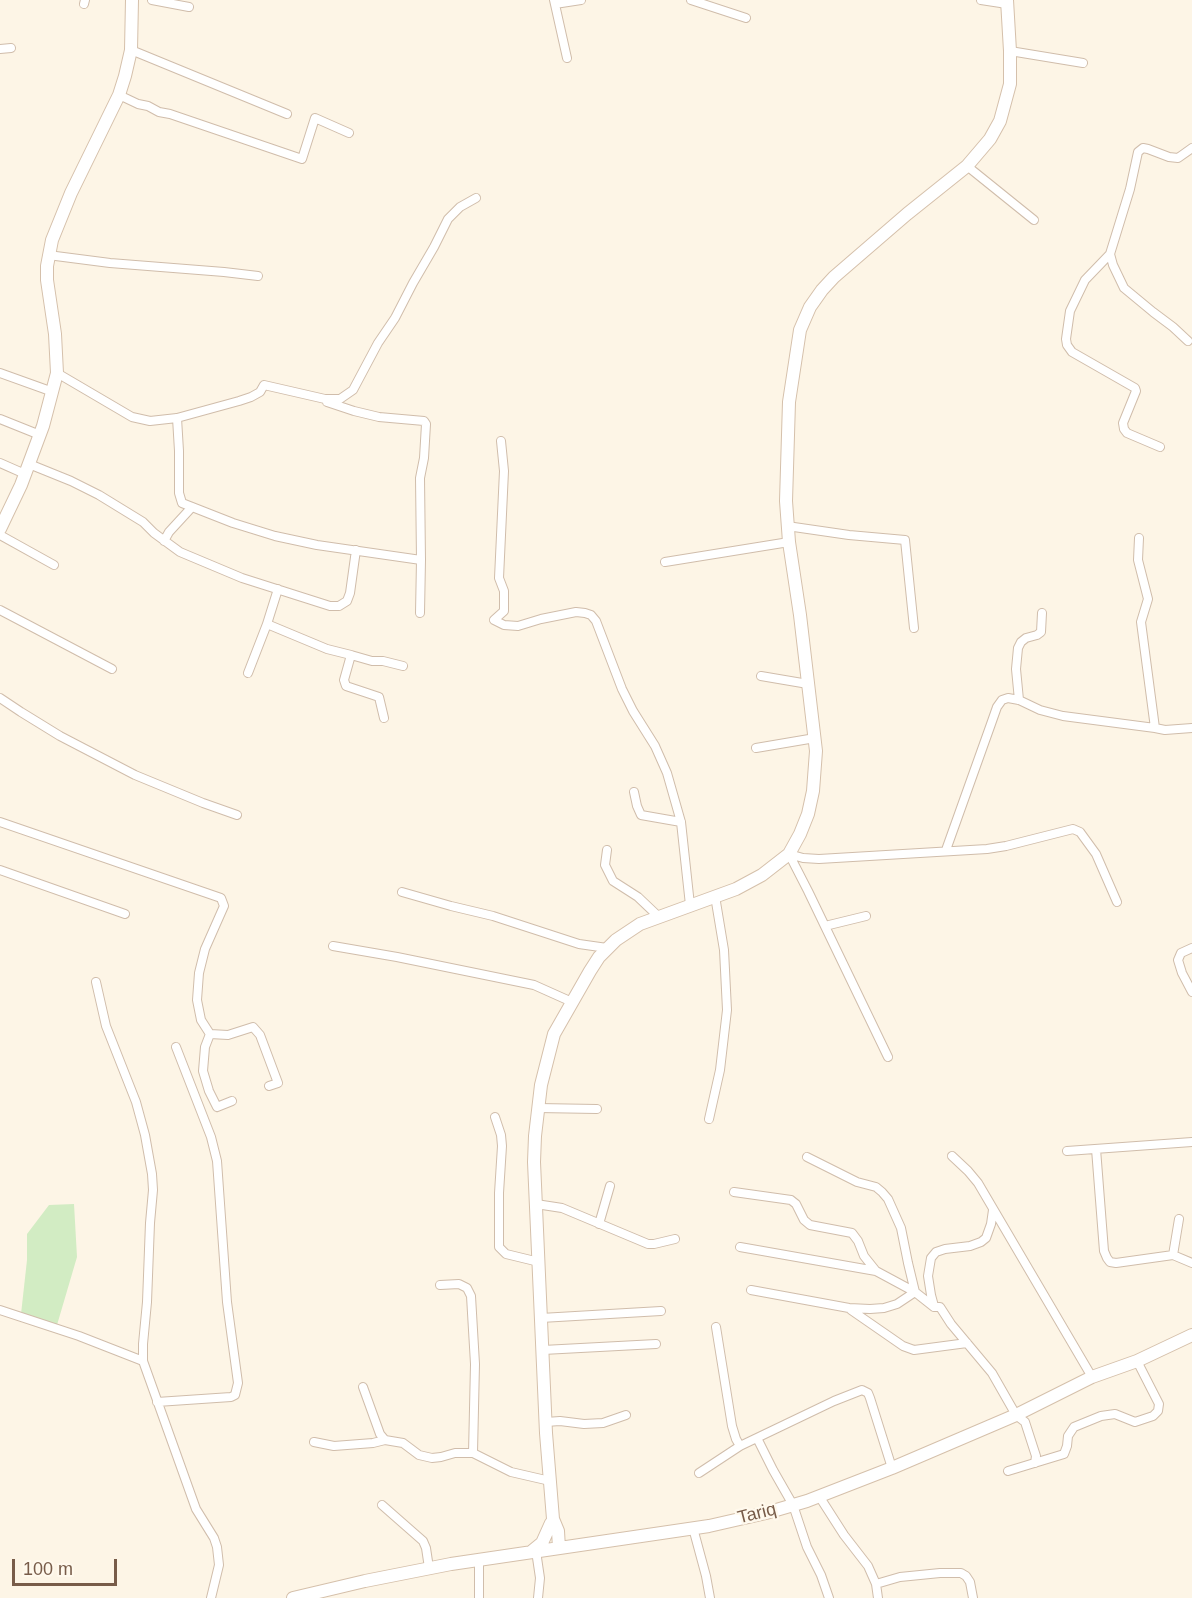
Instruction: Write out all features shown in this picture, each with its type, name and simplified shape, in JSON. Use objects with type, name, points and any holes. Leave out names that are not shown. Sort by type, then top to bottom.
[{"type":"street","points":[[0,529],[27,469],[53,392],[57,373],[55,334],[47,280],[48,255],[54,233],[71,193],[119,95],[130,50],[132,0]]},
{"type":"street","points":[[152,0],[189,7]]},
{"type":"street","points":[[567,58],[555,2],[581,0]]},
{"type":"street","points":[[691,0],[746,18]]},
{"type":"street","points":[[543,1550],[559,1538],[553,1522],[546,1422],[534,1150],[543,1073],[554,1034],[590,971],[607,948],[625,933],[657,916],[736,889],[762,875],[789,854],[800,834],[810,803],[815,775],[815,738],[787,526],[786,501],[789,402],[800,330],[810,306],[834,277],[967,166],[990,140],[1000,121],[1010,84],[1007,2],[981,0]]},
{"type":"street","points":[[0,50],[11,48]]},
{"type":"street","points":[[130,50],[287,114]]},
{"type":"street","points":[[1010,51],[1083,63]]},
{"type":"street","points":[[119,95],[159,112],[302,159],[315,118],[349,133]]},
{"type":"street","points":[[1160,447],[1127,433],[1124,429],[1123,423],[1136,391],[1135,388],[1072,352],[1066,339],[1070,311],[1085,280],[1110,254],[1130,189],[1138,152],[1143,148],[1179,158],[1192,148]]},
{"type":"street","points":[[967,166],[1034,220]]},
{"type":"street","points":[[260,392],[264,385],[325,399],[340,399],[353,390],[448,219],[460,207],[476,198]]},
{"type":"street","points":[[1110,254],[1124,288],[1188,341]]},
{"type":"street","points":[[48,255],[258,276]]},
{"type":"street","points":[[0,373],[53,392]]},
{"type":"street","points":[[57,373],[132,417],[150,421],[177,418],[239,401],[260,392],[288,392],[379,417],[424,421],[426,424],[424,458],[420,478],[420,613]]},
{"type":"street","points":[[177,418],[179,493],[182,502],[232,523],[276,536],[317,545],[421,560]]},
{"type":"street","points":[[0,419],[39,435]]},
{"type":"street","points":[[501,441],[504,471],[499,578],[504,591],[504,611],[494,620],[504,625],[518,626],[576,612],[591,615],[599,628],[622,689],[663,764],[681,822],[690,905]]},
{"type":"street","points":[[0,463],[71,481],[143,522],[180,552],[242,578],[330,606],[343,605],[347,601],[356,550]]},
{"type":"street","points":[[164,540],[192,507]]},
{"type":"street","points":[[787,526],[904,540],[914,628]]},
{"type":"street","points":[[0,536],[54,565]]},
{"type":"street","points":[[1139,538],[1138,560],[1148,599],[1141,622],[1155,728]]},
{"type":"street","points":[[665,562],[789,542]]},
{"type":"street","points":[[248,672],[278,589]]},
{"type":"street","points":[[0,610],[111,669]]},
{"type":"street","points":[[1019,700],[1016,669],[1018,648],[1026,638],[1041,632],[1042,613]]},
{"type":"street","points":[[267,624],[327,649],[372,661],[403,666]]},
{"type":"street","points":[[351,655],[344,680],[346,686],[379,698],[384,718]]},
{"type":"street","points":[[761,676],[808,684]]},
{"type":"street","points":[[0,698],[60,736],[135,775],[237,815]]},
{"type":"street","points":[[946,850],[997,707],[1002,700],[1008,698],[1019,700],[1040,710],[1063,716],[1165,730],[1192,728]]},
{"type":"street","points":[[756,748],[815,738]]},
{"type":"street","points":[[634,792],[641,814],[681,822]]},
{"type":"street","points":[[0,822],[221,898],[224,906],[205,949],[199,973],[197,1000],[201,1020],[210,1034]]},
{"type":"street","points":[[789,854],[819,859],[987,849],[1072,829],[1080,832],[1096,854],[1117,902]]},
{"type":"street","points":[[607,850],[605,865],[614,881],[638,897],[657,916]]},
{"type":"street","points":[[789,854],[888,1057]]},
{"type":"street","points":[[0,870],[125,914]]},
{"type":"street","points":[[402,892],[493,916],[579,944],[607,948]]},
{"type":"street","points":[[709,1119],[720,1070],[727,1010],[724,950],[715,896]]},
{"type":"street","points":[[825,926],[866,916]]},
{"type":"street","points":[[333,946],[534,985],[572,1002]]},
{"type":"street","points":[[1192,948],[1181,953],[1178,960],[1192,992]]},
{"type":"street","points":[[96,982],[106,1026],[139,1110],[152,1174],[143,1361],[196,1509],[217,1547],[219,1565],[211,1598]]},
{"type":"street","points":[[210,1034],[228,1035],[253,1027],[260,1035],[278,1083],[269,1086]]},
{"type":"street","points":[[210,1034],[205,1047],[203,1071],[209,1092],[217,1107],[231,1101]]},
{"type":"street","points":[[157,1402],[231,1397],[235,1395],[238,1383],[227,1302],[217,1161],[201,1108],[176,1047]]},
{"type":"street","points":[[538,1108],[597,1109]]},
{"type":"street","points":[[495,1117],[502,1146],[499,1247],[506,1254],[539,1262]]},
{"type":"street","points":[[1067,1151],[1192,1142]]},
{"type":"street","points":[[1096,1149],[1104,1251],[1110,1262],[1173,1256],[1192,1263]]},
{"type":"street","points":[[952,1156],[978,1183],[1092,1377]]},
{"type":"street","points":[[807,1157],[857,1182],[876,1186],[888,1199],[901,1228],[915,1292]]},
{"type":"street","points":[[599,1224],[610,1186]]},
{"type":"street","points":[[734,1192],[791,1200],[810,1226],[852,1233],[864,1256],[876,1270]]},
{"type":"street","points":[[536,1204],[562,1208],[648,1244],[675,1239]]},
{"type":"street","points":[[934,1307],[928,1276],[931,1258],[936,1252],[945,1249],[970,1246],[981,1242],[986,1238],[993,1210]]},
{"type":"street","points":[[1173,1256],[1179,1219]]},
{"type":"street","points":[[740,1247],[876,1270],[915,1292],[934,1307],[940,1307],[951,1324],[992,1373],[1016,1416],[1025,1422],[1036,1456],[1035,1463]]},
{"type":"street","points":[[440,1285],[459,1284],[467,1288],[471,1296],[475,1364],[473,1454]]},
{"type":"street","points":[[751,1290],[849,1308],[884,1308],[897,1304],[915,1292]]},
{"type":"street","points":[[849,1308],[903,1346],[914,1350],[967,1343]]},
{"type":"street","points":[[0,1310],[87,1339],[143,1361]]},
{"type":"street","points":[[541,1318],[661,1311]]},
{"type":"street","points":[[716,1328],[732,1426],[740,1446]]},
{"type":"street","name":"Tariq","points":[[293,1598],[429,1568],[728,1522],[793,1505],[892,1468],[1016,1416],[1092,1377],[1192,1335]]},
{"type":"street","points":[[543,1350],[656,1344]]},
{"type":"street","points":[[1008,1471],[1064,1454],[1068,1436],[1074,1427],[1101,1416],[1115,1414],[1135,1422],[1153,1416],[1158,1411],[1159,1404],[1137,1360]]},
{"type":"street","points":[[363,1387],[380,1434],[385,1440]]},
{"type":"street","points":[[699,1473],[740,1446],[862,1390],[868,1393],[870,1398],[892,1468]]},
{"type":"street","points":[[546,1422],[603,1423],[626,1415]]},
{"type":"street","points":[[757,1438],[793,1505],[807,1547],[829,1598]]},
{"type":"street","points":[[314,1442],[334,1446],[385,1440],[403,1443],[419,1455],[432,1458],[455,1453],[473,1454],[511,1472],[550,1481]]},
{"type":"street","points":[[819,1496],[844,1535],[868,1566],[876,1584],[878,1598]]},
{"type":"street","points":[[382,1505],[423,1541],[429,1568]]},
{"type":"street","points":[[553,1522],[569,1542],[576,1545]]},
{"type":"street","points":[[538,1598],[542,1543],[553,1522]]},
{"type":"street","points":[[693,1528],[710,1598]]},
{"type":"street","points":[[479,1560],[479,1598]]},
{"type":"street","points":[[876,1584],[900,1577],[961,1573],[970,1582],[973,1598]]},
{"type":"green space","points":[[74,1204],[77,1257],[57,1325],[21,1314],[27,1260],[27,1234],[49,1205]]}]
